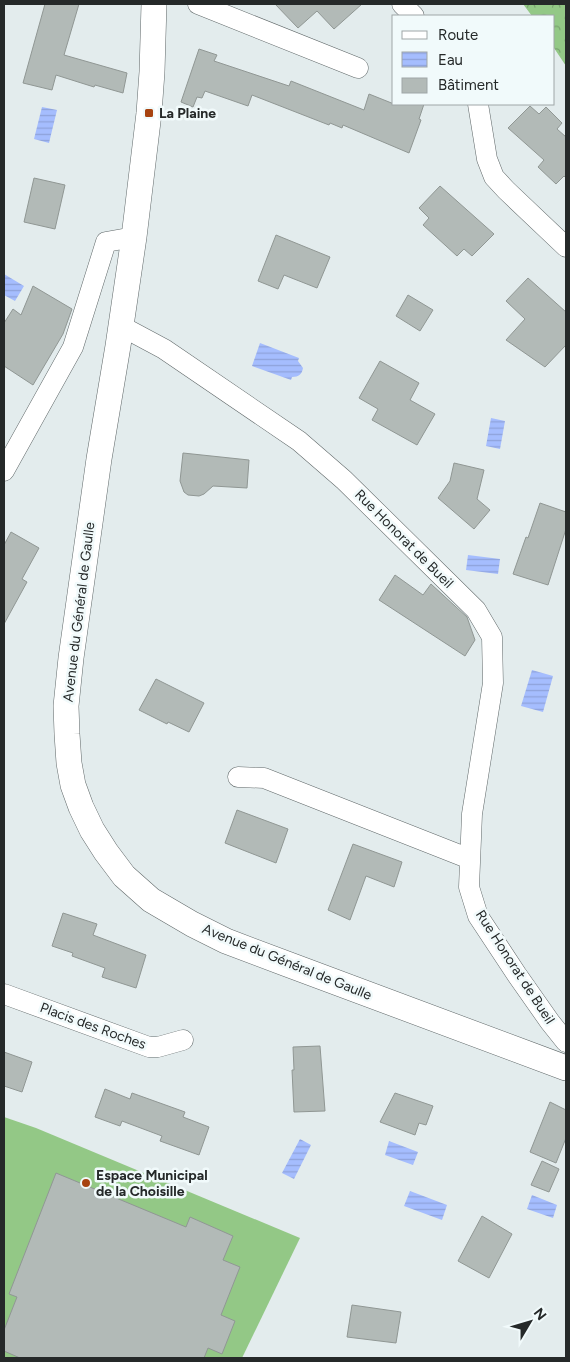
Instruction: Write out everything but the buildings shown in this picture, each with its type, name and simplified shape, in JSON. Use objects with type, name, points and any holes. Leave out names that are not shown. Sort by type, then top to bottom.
[{"type":"street","name":"Avenue du Général de Gaulle","points":[[154,4],[149,113],[134,236],[70,658],[66,706],[69,762],[73,784],[81,807],[92,830],[124,876],[151,900],[192,924],[226,941],[566,1068]]},
{"type":"street","points":[[198,4],[358,68]]},
{"type":"street","points":[[402,4],[413,15]]},
{"type":"street","points":[[478,105],[487,159],[494,177],[566,247]]},
{"type":"street","points":[[4,471],[73,347],[106,242],[134,236]]},
{"type":"street","name":"Rue Honorat de Bueil","points":[[121,326],[164,349],[299,441],[344,480],[476,610],[485,623],[492,637],[493,683],[472,814],[469,888],[478,916],[516,975],[566,1042]]},
{"type":"street","points":[[238,777],[264,778],[470,859]]},
{"type":"street","name":"Placis des Roches","points":[[4,994],[149,1047],[158,1047],[183,1040]]},
{"type":"green space","points":[[523,4],[566,4],[566,66],[555,50],[555,15],[531,15]]},
{"type":"green space","name":"Espace Municipal de la Choisille","points":[[4,1117],[36,1128],[300,1238],[242,1358],[4,1358]]},
{"type":"water","points":[[42,107],[57,110],[49,143],[34,139]]},
{"type":"water","points":[[4,274],[24,286],[15,301],[4,295]]},
{"type":"water","points":[[260,343],[299,358],[298,361],[303,368],[301,373],[298,376],[292,377],[291,380],[252,366]]},
{"type":"water","points":[[491,418],[505,421],[500,449],[486,446]]},
{"type":"water","points":[[468,555],[500,559],[498,574],[466,570]]},
{"type":"water","points":[[532,670],[553,676],[543,712],[521,706]]},
{"type":"water","points":[[300,1139],[311,1145],[294,1179],[282,1173]]},
{"type":"water","points":[[389,1141],[418,1152],[413,1165],[385,1155]]},
{"type":"water","points":[[410,1191],[447,1205],[442,1220],[404,1206]]},
{"type":"water","points":[[532,1195],[557,1205],[553,1218],[527,1209]]},
{"type":"place","name":"La Plaine","points":[[149,113]]},
{"type":"place","name":"Espace Municipal de la Choisille","points":[[86,1183]]}]
